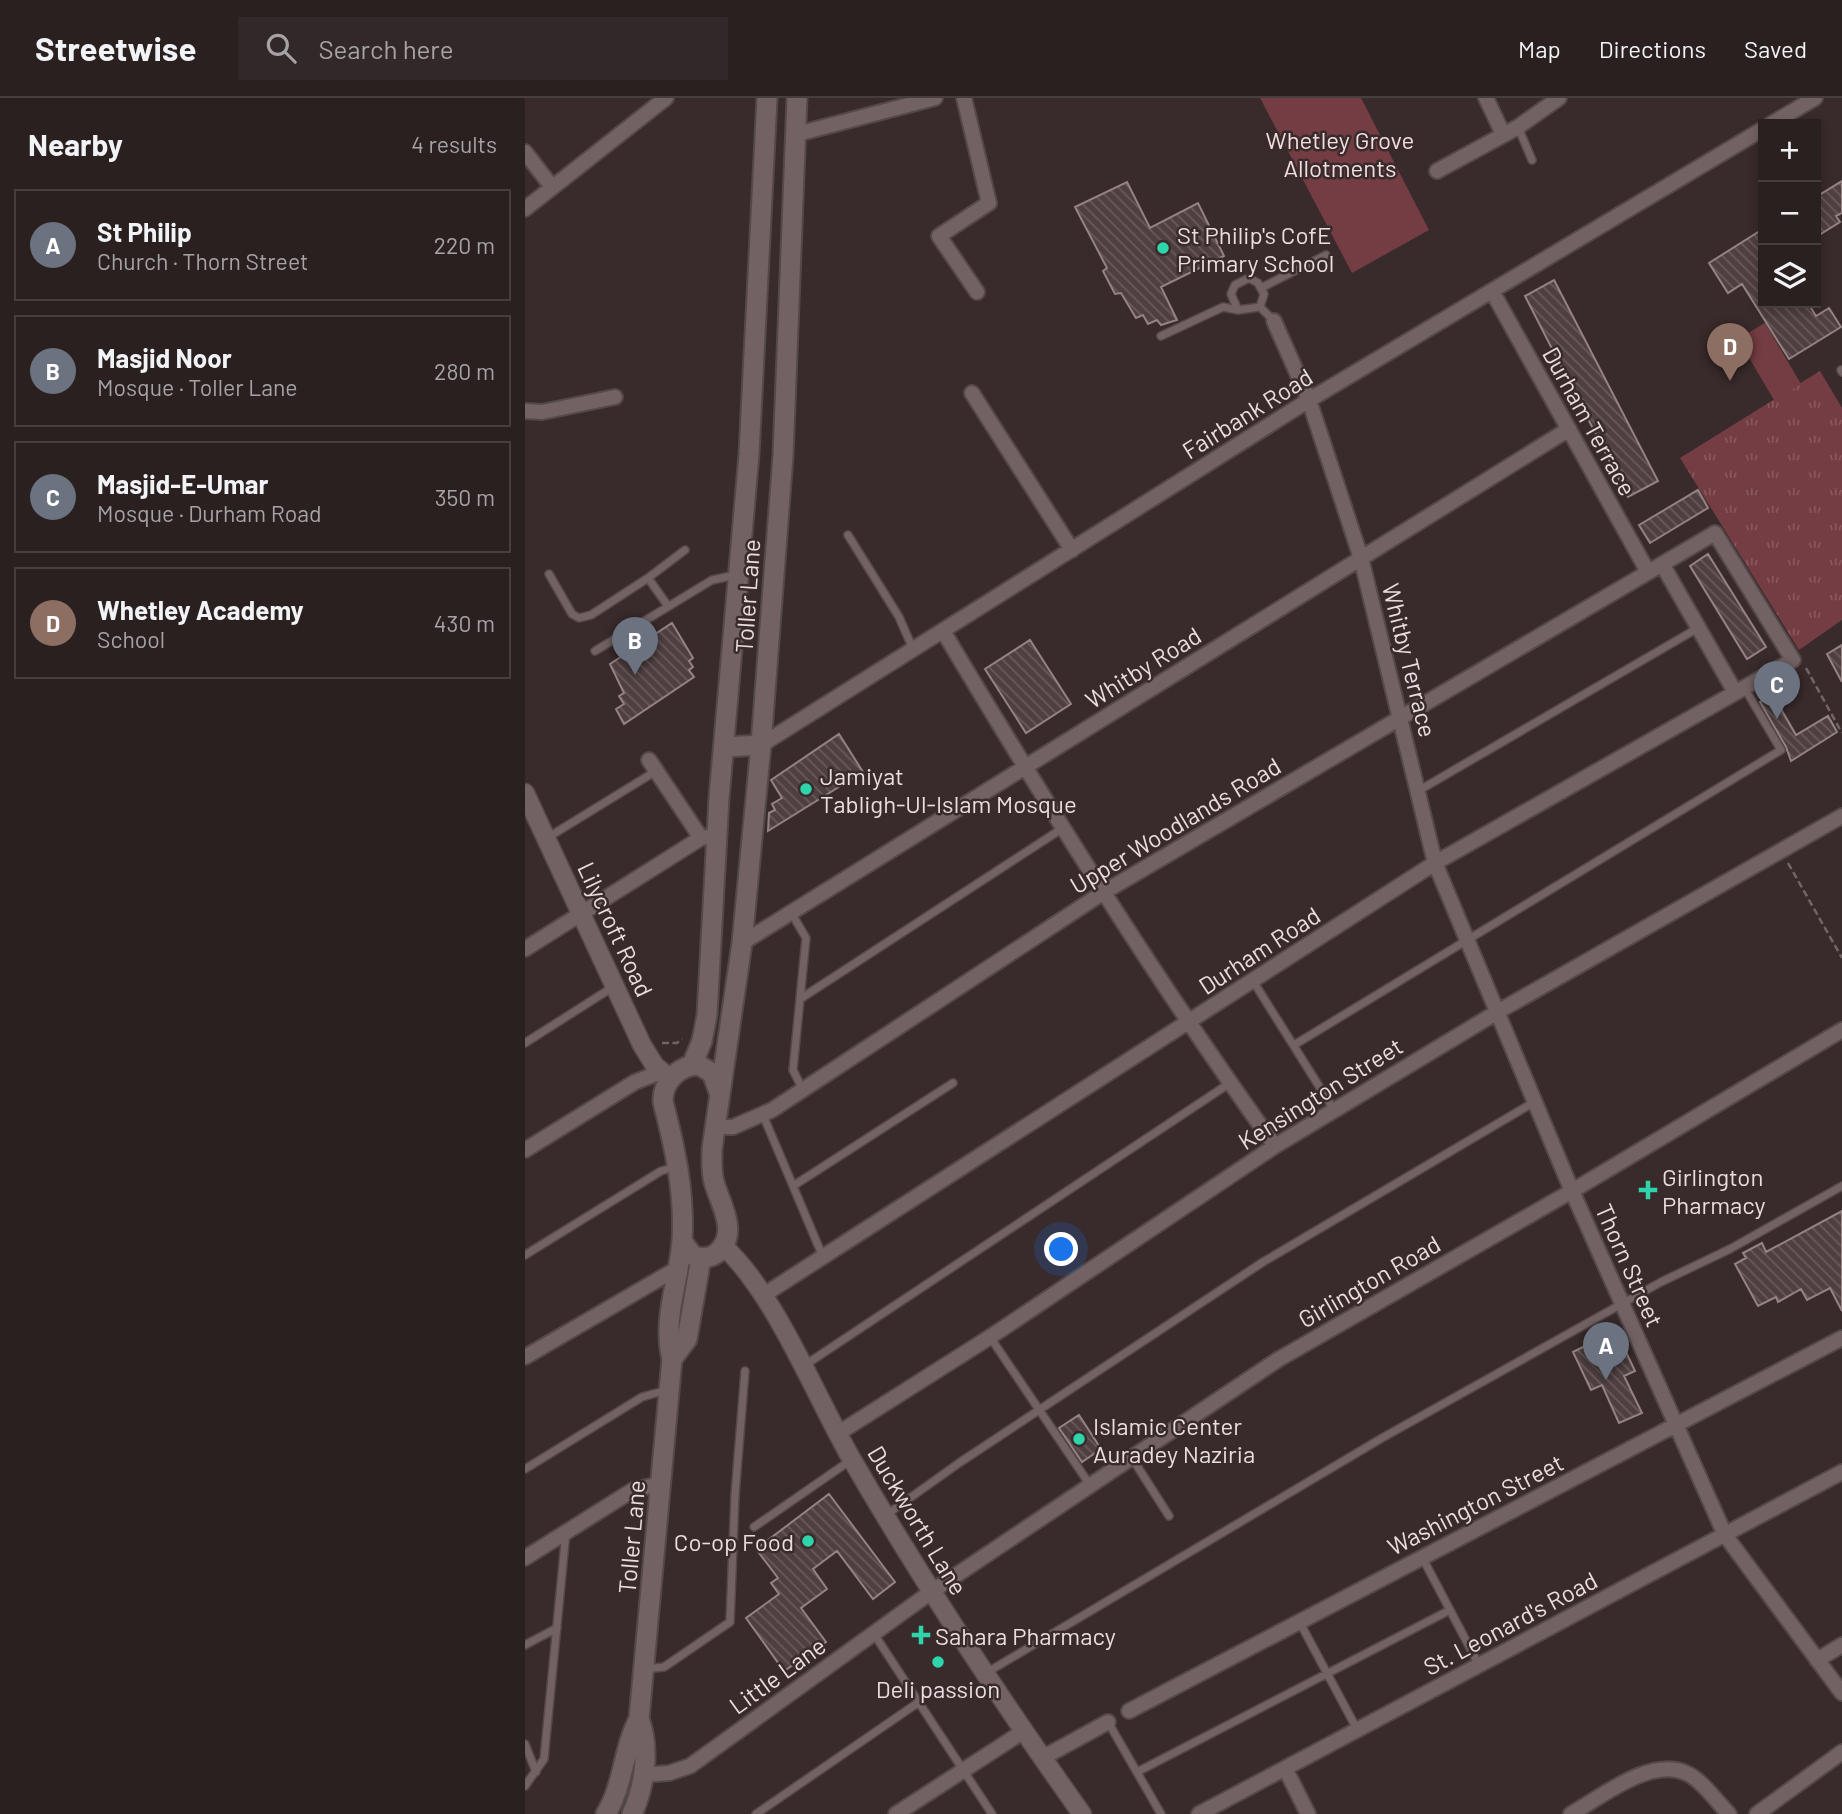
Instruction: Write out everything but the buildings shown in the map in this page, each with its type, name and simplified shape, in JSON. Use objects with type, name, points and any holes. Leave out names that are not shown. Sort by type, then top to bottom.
[{"type":"main road","name":"Toller Lane","points":[[692,1065],[706,1028],[712,942],[709,837],[724,747],[740,575],[749,454],[767,98]]},
{"type":"main road","name":"Toller Lane","points":[[723,1246],[728,1236],[728,1220],[711,1169],[741,943],[761,745],[783,456],[797,98]]},
{"type":"main road","points":[[749,454],[783,456]]},
{"type":"main road","points":[[740,575],[773,576]]},
{"type":"main road","points":[[724,747],[761,745]]},
{"type":"main road","points":[[712,942],[741,943]]},
{"type":"main road","points":[[666,1075],[692,1065],[703,1066],[712,1073],[720,1095]]},
{"type":"main road","name":"Toller Lane","points":[[606,1814],[619,1787],[629,1737],[639,1719],[673,1359],[667,1338],[682,1241],[679,1166],[663,1102],[666,1075]]},
{"type":"main road","points":[[682,1241],[689,1253],[701,1258],[713,1256],[723,1246]]},
{"type":"main road","name":"Toller Lane","points":[[673,1359],[687,1339],[701,1258]]},
{"type":"main road","name":"Toller Lane","points":[[632,1814],[642,1775],[646,1738],[639,1719]]},
{"type":"main road","points":[[626,1755],[642,1775]]},
{"type":"street","points":[[525,209],[666,98]]},
{"type":"street","points":[[797,134],[936,98]]},
{"type":"street","points":[[964,98],[989,203],[939,236],[977,292]]},
{"type":"street","points":[[1486,98],[1503,134]]},
{"type":"street","points":[[1437,171],[1518,127],[1559,98]]},
{"type":"street","points":[[1779,119],[1815,98]]},
{"type":"street","name":"Fairbank Road","points":[[761,745],[1309,400],[1758,132]]},
{"type":"street","points":[[525,152],[552,187]]},
{"type":"street","name":"Durham Terrace","points":[[1492,291],[1648,572]]},
{"type":"street","name":"Whitby Terrace","points":[[1274,321],[1309,400],[1361,558],[1435,863],[1499,1011]]},
{"type":"street","points":[[972,393],[1072,550]]},
{"type":"street","points":[[525,411],[542,412],[615,397]]},
{"type":"street","name":"Whitby Road","points":[[741,943],[792,914],[1569,429]]},
{"type":"street","name":"Upper Woodlands Road","points":[[716,1127],[733,1127],[803,1090],[1104,892],[1716,533],[1793,660]]},
{"type":"street","points":[[1662,564],[1698,627],[1740,690]]},
{"type":"street","points":[[943,631],[1025,769],[1187,1024],[1275,1146]]},
{"type":"street","name":"Durham Road","points":[[762,1296],[1435,863],[1793,660]]},
{"type":"street","points":[[525,949],[709,837],[653,765]]},
{"type":"street","name":"Lilycroft Road","points":[[525,793],[649,1058],[666,1075]]},
{"type":"street","name":"Kensington Street","points":[[837,1434],[990,1337],[1275,1146],[1499,1011],[1842,816]]},
{"type":"street","name":"Thorn Street","points":[[1499,1011],[1572,1191],[1725,1535],[1842,1693]]},
{"type":"street","name":"Girlington Road","points":[[931,1592],[1279,1359],[1572,1191],[1842,1030]]},
{"type":"street","points":[[525,1150],[635,1082],[666,1075]]},
{"type":"street","name":"Duckworth Lane","points":[[723,1246],[743,1266],[762,1296],[837,1434],[931,1592],[1082,1814]]},
{"type":"street","points":[[525,1357],[678,1268]]},
{"type":"street","name":"Washington Street","points":[[1129,1711],[1842,1338]]},
{"type":"street","name":"St. Leonard's Road","points":[[1199,1814],[1842,1472]]},
{"type":"street","points":[[525,1558],[633,1490],[660,1484]]},
{"type":"street","name":"Little Lane","points":[[642,1775],[690,1766],[931,1592]]},
{"type":"street","points":[[1817,1660],[1842,1646]]},
{"type":"street","points":[[1042,1758],[1108,1722]]},
{"type":"street","points":[[896,1814],[1024,1731]]},
{"type":"street","points":[[1757,1814],[1842,1752]]},
{"type":"street","points":[[1571,1814],[1639,1777],[1665,1768],[1688,1773],[1729,1814]]},
{"type":"street","points":[[1286,1770],[1308,1814]]},
{"type":"lane","points":[[1518,127],[1532,160]]},
{"type":"lane","points":[[1261,288],[1326,255]]},
{"type":"lane","points":[[1238,310],[1231,294],[1235,285],[1249,278],[1264,294],[1260,307]]},
{"type":"lane","points":[[1161,336],[1223,307],[1238,310],[1260,307]]},
{"type":"lane","points":[[1260,307],[1274,321]]},
{"type":"lane","points":[[848,535],[899,617],[913,649]]},
{"type":"lane","points":[[549,574],[572,614],[579,618],[591,615],[685,550]]},
{"type":"lane","points":[[595,651],[712,580],[740,575]]},
{"type":"lane","points":[[648,578],[668,606]]},
{"type":"lane","points":[[1418,792],[1698,627]]},
{"type":"lane","points":[[1294,1045],[1781,750],[1740,690]]},
{"type":"lane","points":[[546,838],[653,765]]},
{"type":"lane","points":[[800,999],[1063,828]]},
{"type":"lane","points":[[792,914],[806,938],[793,1070],[803,1090]]},
{"type":"lane","points":[[1253,981],[1334,1110]]},
{"type":"lane","points":[[525,1043],[615,986]]},
{"type":"lane","points":[[793,1186],[953,1083]]},
{"type":"lane","points":[[802,1367],[1230,1083]]},
{"type":"lane","points":[[885,1516],[1263,1262],[1536,1101]]},
{"type":"lane","points":[[762,1114],[823,1257]]},
{"type":"lane","points":[[525,1255],[661,1171],[679,1166]]},
{"type":"lane","points":[[986,1673],[1381,1438],[1842,1186]]},
{"type":"lane","points":[[990,1337],[1090,1485]]},
{"type":"lane","points":[[643,1669],[664,1667],[730,1622],[735,1495],[745,1371]]},
{"type":"lane","points":[[525,1469],[642,1397],[669,1390]]},
{"type":"lane","points":[[1131,1458],[1169,1516]]},
{"type":"lane","points":[[754,1527],[852,1459]]},
{"type":"lane","points":[[525,1786],[544,1759],[566,1532]]},
{"type":"lane","points":[[1422,1557],[1479,1666]]},
{"type":"lane","points":[[1137,1772],[1450,1610]]},
{"type":"lane","points":[[1299,1620],[1358,1731]]},
{"type":"lane","points":[[525,1645],[557,1628]]},
{"type":"lane","points":[[874,1634],[992,1814]]},
{"type":"lane","points":[[756,1814],[919,1702]]},
{"type":"lane","points":[[1108,1722],[1161,1814]]},
{"type":"lane","points":[[525,1744],[536,1772]]},
{"type":"path","points":[[1793,660],[1799,656],[1842,733]]},
{"type":"path","points":[[1780,851],[1842,958]]},
{"type":"path","points":[[657,1039],[670,1044],[686,1037]]},
{"type":"green space","name":"Whetley Grove Allotments","points":[[1260,98],[1361,98],[1429,230],[1352,273]]},
{"type":"green space","points":[[1765,323],[1801,384],[1774,400],[1738,339]]},
{"type":"green space","points":[[1820,371],[1842,408],[1842,620],[1799,650],[1680,458]]},
{"type":"place","name":"St Philip's CofE Primary School","points":[[1163,248]]},
{"type":"place","name":"Whetley Academy","points":[[1730,381]]},
{"type":"place","name":"Masjid Noor","points":[[635,675]]},
{"type":"place","name":"Masjid-E-Umar","points":[[1777,719]]},
{"type":"place","name":"Jamiyat Tabligh-Ul-Islam Mosque","points":[[806,789]]},
{"type":"place","name":"Girlington Pharmacy","points":[[1648,1190]]},
{"type":"place","name":"St Philip","points":[[1606,1380]]},
{"type":"place","name":"Islamic Center Auradey Naziria","points":[[1079,1439]]},
{"type":"place","name":"Co-op Food","points":[[808,1541]]},
{"type":"place","name":"Sahara Pharmacy","points":[[921,1635]]},
{"type":"place","name":"Deli passion","points":[[938,1662]]}]
